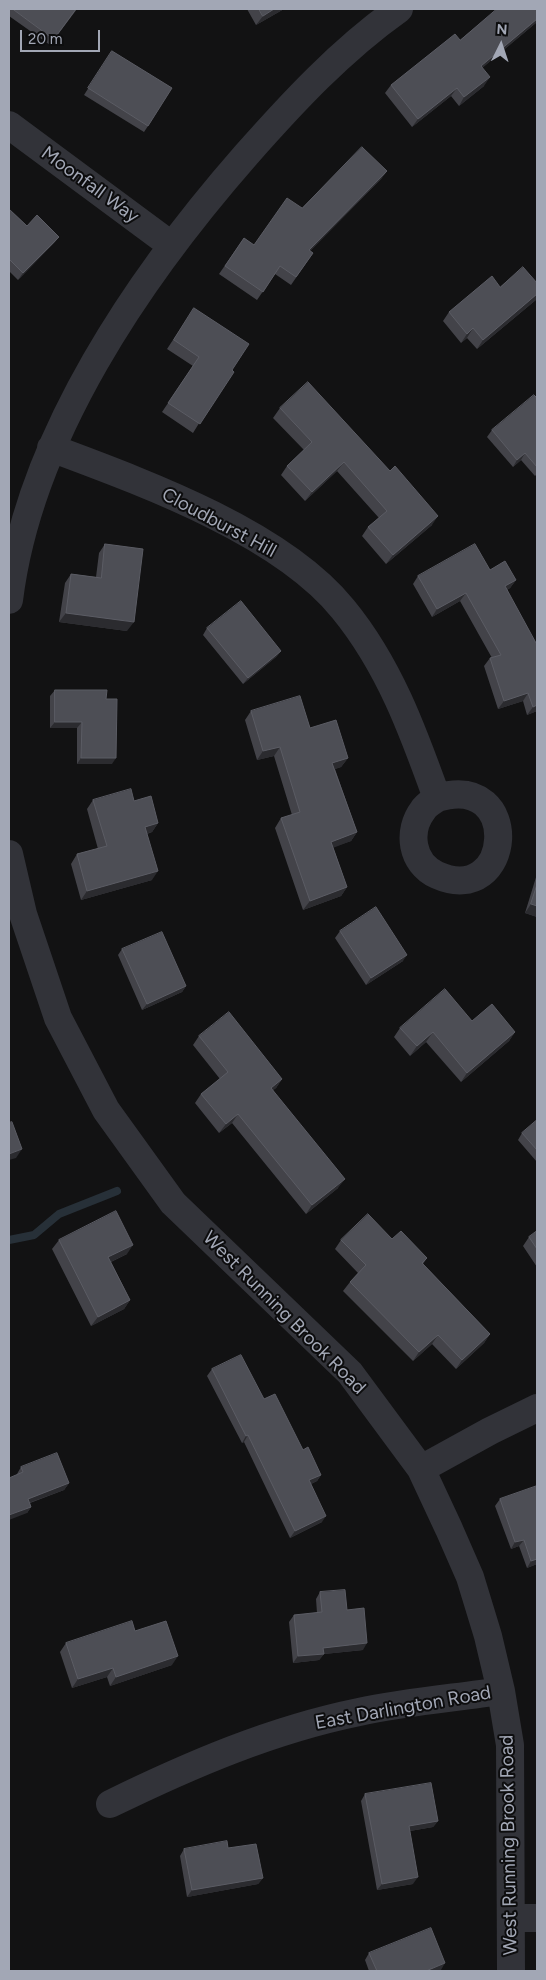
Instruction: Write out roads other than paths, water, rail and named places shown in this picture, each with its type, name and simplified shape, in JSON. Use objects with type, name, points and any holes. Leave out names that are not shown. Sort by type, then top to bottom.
[{"type":"street","points":[[9,600],[23,531],[51,448],[81,388],[122,316],[171,245],[277,120],[324,72],[388,12]]},
{"type":"street","name":"Moonfall Way","points":[[9,125],[171,245]]},
{"type":"street","name":"Cloudburst Hill","points":[[51,448],[127,475],[204,511],[263,542],[308,574],[343,608],[392,683],[411,727],[437,798]]},
{"type":"street","name":"West Running Brook Road","points":[[9,854],[23,914],[58,1018],[106,1110],[172,1203],[350,1373],[421,1469],[470,1577],[488,1636],[501,1691],[510,1745],[511,1971]]},
{"type":"street","points":[[421,1469],[490,1431],[537,1408]]},
{"type":"street","name":"East Darlington Road","points":[[110,1804],[192,1765],[242,1745],[302,1726],[359,1712],[501,1691]]},
{"type":"street","points":[[510,1918],[537,1918]]},
{"type":"waterway","points":[[9,1240],[34,1235],[59,1214],[117,1191]]}]
